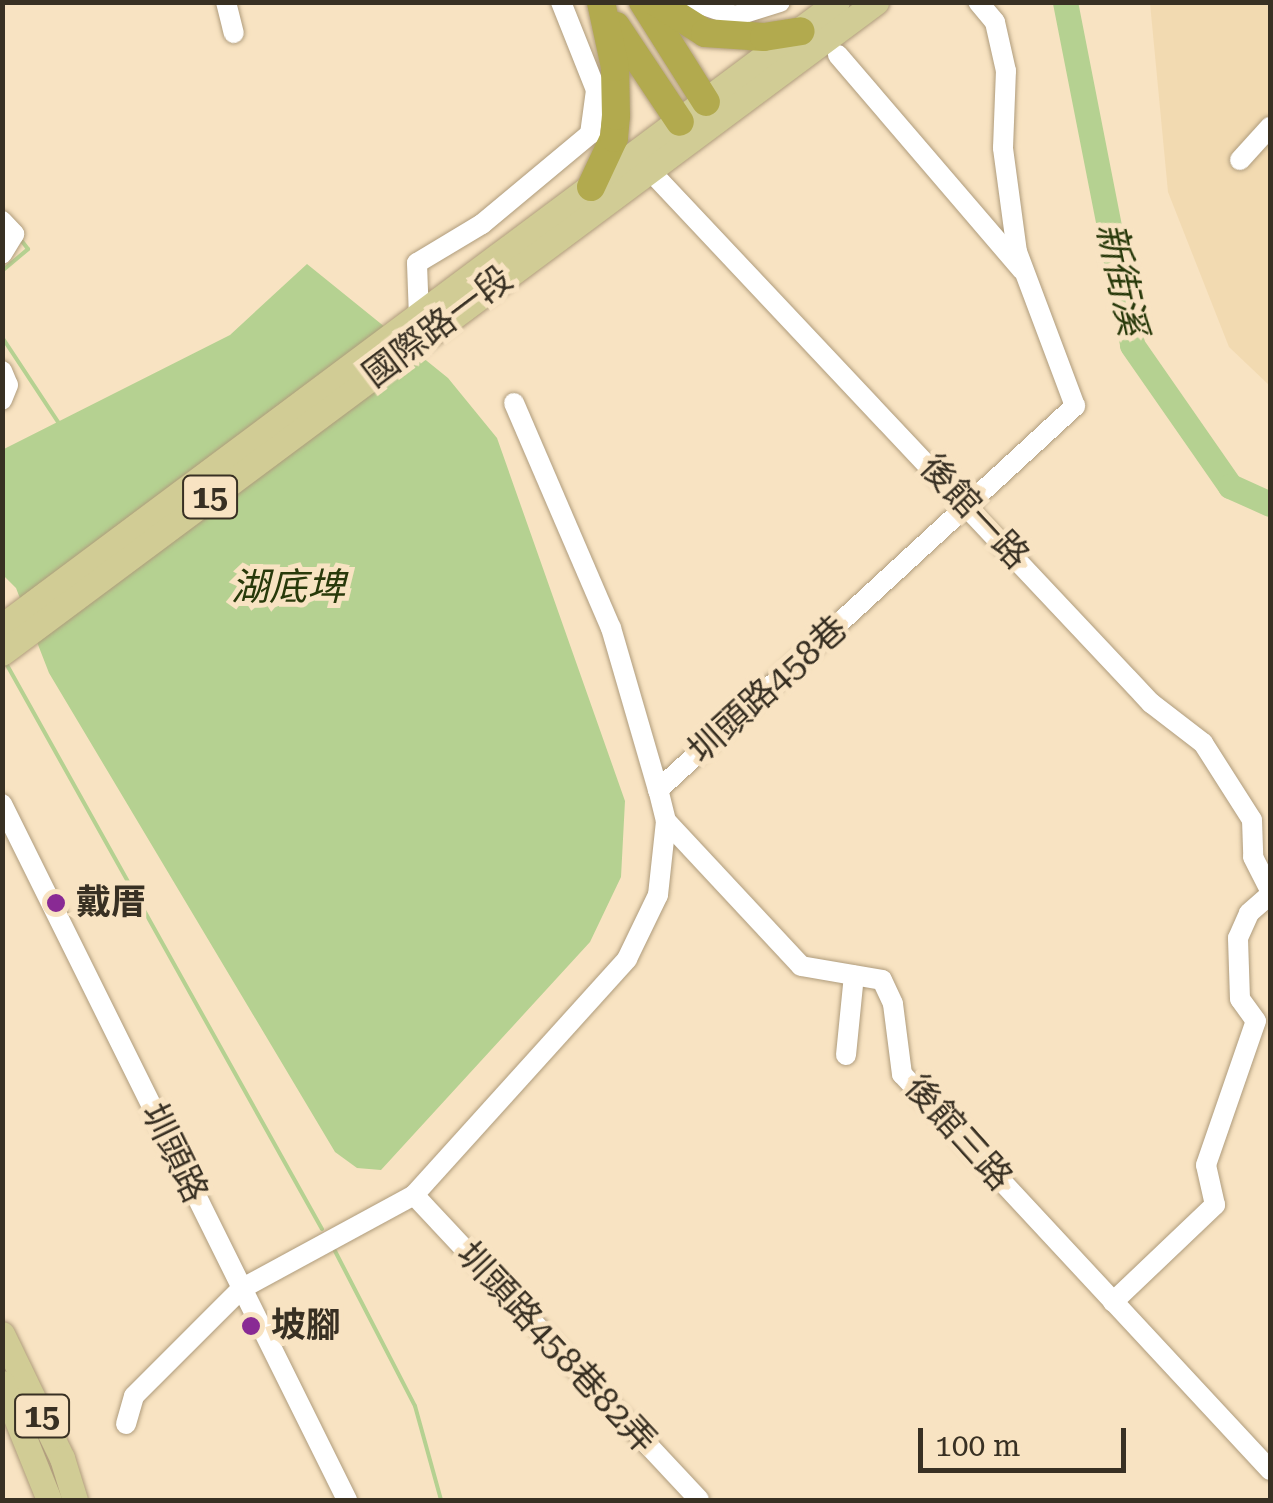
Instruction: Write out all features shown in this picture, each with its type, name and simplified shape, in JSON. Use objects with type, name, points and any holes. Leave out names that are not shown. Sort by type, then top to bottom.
[{"type":"highway","points":[[602,2],[647,81],[680,122]]},
{"type":"highway","points":[[591,187],[614,138],[616,116],[615,67],[602,2]]},
{"type":"highway","points":[[643,2],[708,114]]},
{"type":"highway","points":[[656,2],[705,33],[764,37],[802,31]]},
{"type":"main road","name":"國際路一段","points":[[708,114],[837,2]]},
{"type":"main road","name":"國際路一段","points":[[2,653],[642,162],[876,2]]},
{"type":"main road","points":[[680,122],[708,114]]},
{"type":"main road","name":"國際路一段","points":[[6,615],[419,318],[591,187],[642,162],[680,122]]},
{"type":"main road","name":"15","points":[[2,1334],[62,1458],[75,1500]]},
{"type":"main road","name":"15","points":[[2,1383],[50,1500]]},
{"type":"street","points":[[226,2],[234,33]]},
{"type":"street","points":[[419,318],[417,262],[482,224],[590,134],[596,90],[561,2]]},
{"type":"street","points":[[695,2],[735,16],[780,2]]},
{"type":"street","name":"圳頭路458巷","points":[[126,1424],[134,1396],[242,1289],[414,1195],[627,960],[658,895],[666,821],[658,790],[1075,406],[1022,270],[1003,148],[1006,71],[995,22],[978,2]]},
{"type":"street","points":[[838,56],[1022,270]]},
{"type":"street","points":[[1240,160],[1270,127]]},
{"type":"street","name":"後館一路","points":[[642,162],[1150,703],[1203,743],[1262,814],[1254,858],[1270,893]]},
{"type":"street","points":[[2,222],[14,234],[2,254]]},
{"type":"street","points":[[2,371],[8,384],[2,400]]},
{"type":"street","points":[[514,403],[611,628],[658,790]]},
{"type":"street","name":"圳頭路","points":[[2,804],[347,1500]]},
{"type":"street","name":"後館三路","points":[[666,821],[801,966],[882,980],[893,1004],[902,1074],[1270,1470]]},
{"type":"street","points":[[1113,1302],[1215,1205],[1206,1165],[1256,1021],[1240,998],[1238,938],[1250,912],[1270,893]]},
{"type":"street","points":[[846,1055],[854,974]]},
{"type":"street","name":"圳頭路458巷82弄","points":[[414,1195],[700,1500]]},
{"type":"shaded area","points":[[1150,3],[1270,3],[1270,386],[1229,347],[1168,192]]},
{"type":"water","name":"湖底埤","points":[[307,264],[448,378],[497,438],[625,801],[621,877],[590,942],[381,1170],[357,1168],[335,1152],[49,673],[16,588],[3,575],[2,450],[230,335]]},
{"type":"waterway","name":"新街溪","points":[[1065,2],[1132,345],[1230,486],[1270,504]]},
{"type":"waterway","points":[[2,271],[28,249],[21,240]]},
{"type":"waterway","points":[[2,337],[58,422]]},
{"type":"waterway","points":[[7,665],[322,1229]]},
{"type":"waterway","points":[[335,1251],[415,1406],[441,1500]]},
{"type":"place","name":"戴厝","points":[[56,903]]},
{"type":"place","name":"坡腳","points":[[251,1326]]}]
